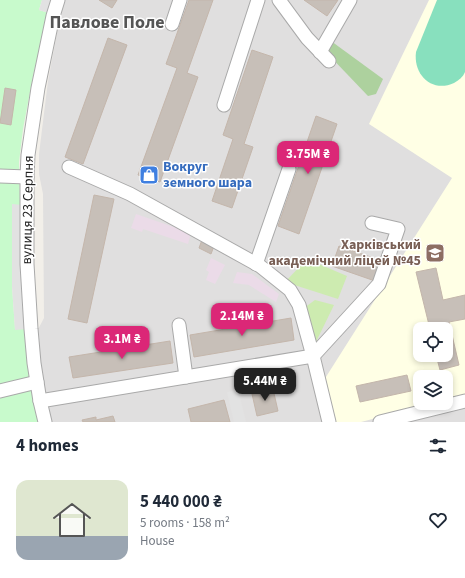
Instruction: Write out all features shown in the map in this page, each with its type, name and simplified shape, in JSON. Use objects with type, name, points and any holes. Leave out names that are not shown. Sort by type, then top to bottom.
[{"type":"street","name":"вулиця 23 Серпня","points":[[45,422],[33,356],[27,264],[27,177],[28,155],[38,88],[53,16],[58,0]]},
{"type":"street","points":[[172,24],[180,0]]},
{"type":"street","points":[[224,105],[258,0]]},
{"type":"street","points":[[279,0],[306,38],[329,61]]},
{"type":"street","points":[[320,52],[350,0]]},
{"type":"street","points":[[69,166],[130,194],[260,266],[290,290],[299,305],[329,422]]},
{"type":"street","points":[[256,264],[289,169]]},
{"type":"street","points":[[0,176],[27,177]]},
{"type":"street","points":[[40,401],[313,356],[379,284],[398,229],[372,223]]},
{"type":"street","points":[[179,325],[186,377]]},
{"type":"street","points":[[0,391],[37,382]]},
{"type":"street","points":[[380,422],[465,401]]},
{"type":"shaded area","points":[[42,0],[53,0],[49,13],[39,10]]},
{"type":"shaded area","points":[[64,0],[465,0],[465,422],[49,422],[34,337],[44,318],[43,194],[39,174],[39,154],[48,81]]},
{"type":"shaded area","name":"Харківський академічний ліцей №45","points":[[429,0],[465,0],[465,395],[453,398],[453,370],[413,370],[413,408],[361,422],[333,422],[324,380],[452,178],[369,124]]},
{"type":"shaded area","points":[[12,204],[22,205],[26,329],[15,330],[12,286]]},
{"type":"shaded area","points":[[136,214],[191,233],[188,244],[143,229],[142,232],[131,228]]},
{"type":"shaded area","points":[[211,258],[225,265],[215,284],[206,280],[209,272],[206,270]]},
{"type":"shaded area","points":[[237,272],[252,274],[279,294],[276,302],[249,285],[233,283]]},
{"type":"shaded area","points":[[238,390],[246,422],[234,422],[227,392]]},
{"type":"green space","points":[[0,0],[42,0],[39,10],[49,13],[34,71],[23,129],[19,162],[20,205],[12,205],[12,286],[15,329],[26,329],[41,422],[0,422]]},
{"type":"green space","points":[[437,0],[465,0],[465,72],[458,81],[438,86],[432,84],[421,75],[416,60],[416,52]]},
{"type":"green space","points":[[331,41],[383,79],[376,94],[368,96],[325,51]]},
{"type":"green space","points":[[307,259],[347,276],[338,299],[285,282]]},
{"type":"green space","points":[[315,300],[334,305],[314,346],[304,308]]},
{"type":"building","points":[[99,0],[117,0],[112,8]]},
{"type":"building","points":[[189,0],[213,0],[187,73],[198,77],[160,182],[138,175],[177,68],[166,64]]},
{"type":"building","points":[[304,0],[338,0],[327,16]]},
{"type":"building","points":[[108,38],[127,45],[83,164],[65,157]]},
{"type":"building","points":[[252,50],[273,57],[244,144],[253,147],[232,208],[212,201],[233,139],[223,135]]},
{"type":"building","points":[[5,88],[16,90],[11,125],[0,123]]},
{"type":"building","points":[[316,116],[337,124],[299,234],[278,226]]},
{"type":"building","points":[[94,195],[114,199],[87,323],[68,319]]},
{"type":"building","points":[[202,240],[214,246],[211,254],[199,248]]},
{"type":"building","points":[[339,246],[382,261],[375,281],[332,266]]},
{"type":"building","points":[[436,268],[443,300],[465,295],[465,319],[449,322],[428,322],[416,272]]},
{"type":"building","points":[[291,318],[294,340],[194,357],[190,335]]},
{"type":"building","points":[[453,339],[459,365],[440,370],[438,362],[453,362]]},
{"type":"building","points":[[170,341],[173,363],[73,378],[69,357]]},
{"type":"building","points":[[407,375],[411,391],[360,402],[356,386]]},
{"type":"building","points":[[273,389],[278,411],[257,416],[252,394]]},
{"type":"building","points":[[224,400],[230,422],[191,422],[188,409]]},
{"type":"building","points":[[113,416],[115,422],[83,422],[82,420],[96,417],[96,420]]},
{"type":"place","name":"Вокруг земного шара","points":[[149,175]]},
{"type":"place","name":"Харківський академічний ліцей №45","points":[[435,253]]},
{"type":"district","name":"Павлове Поле","points":[[107,22]]}]
